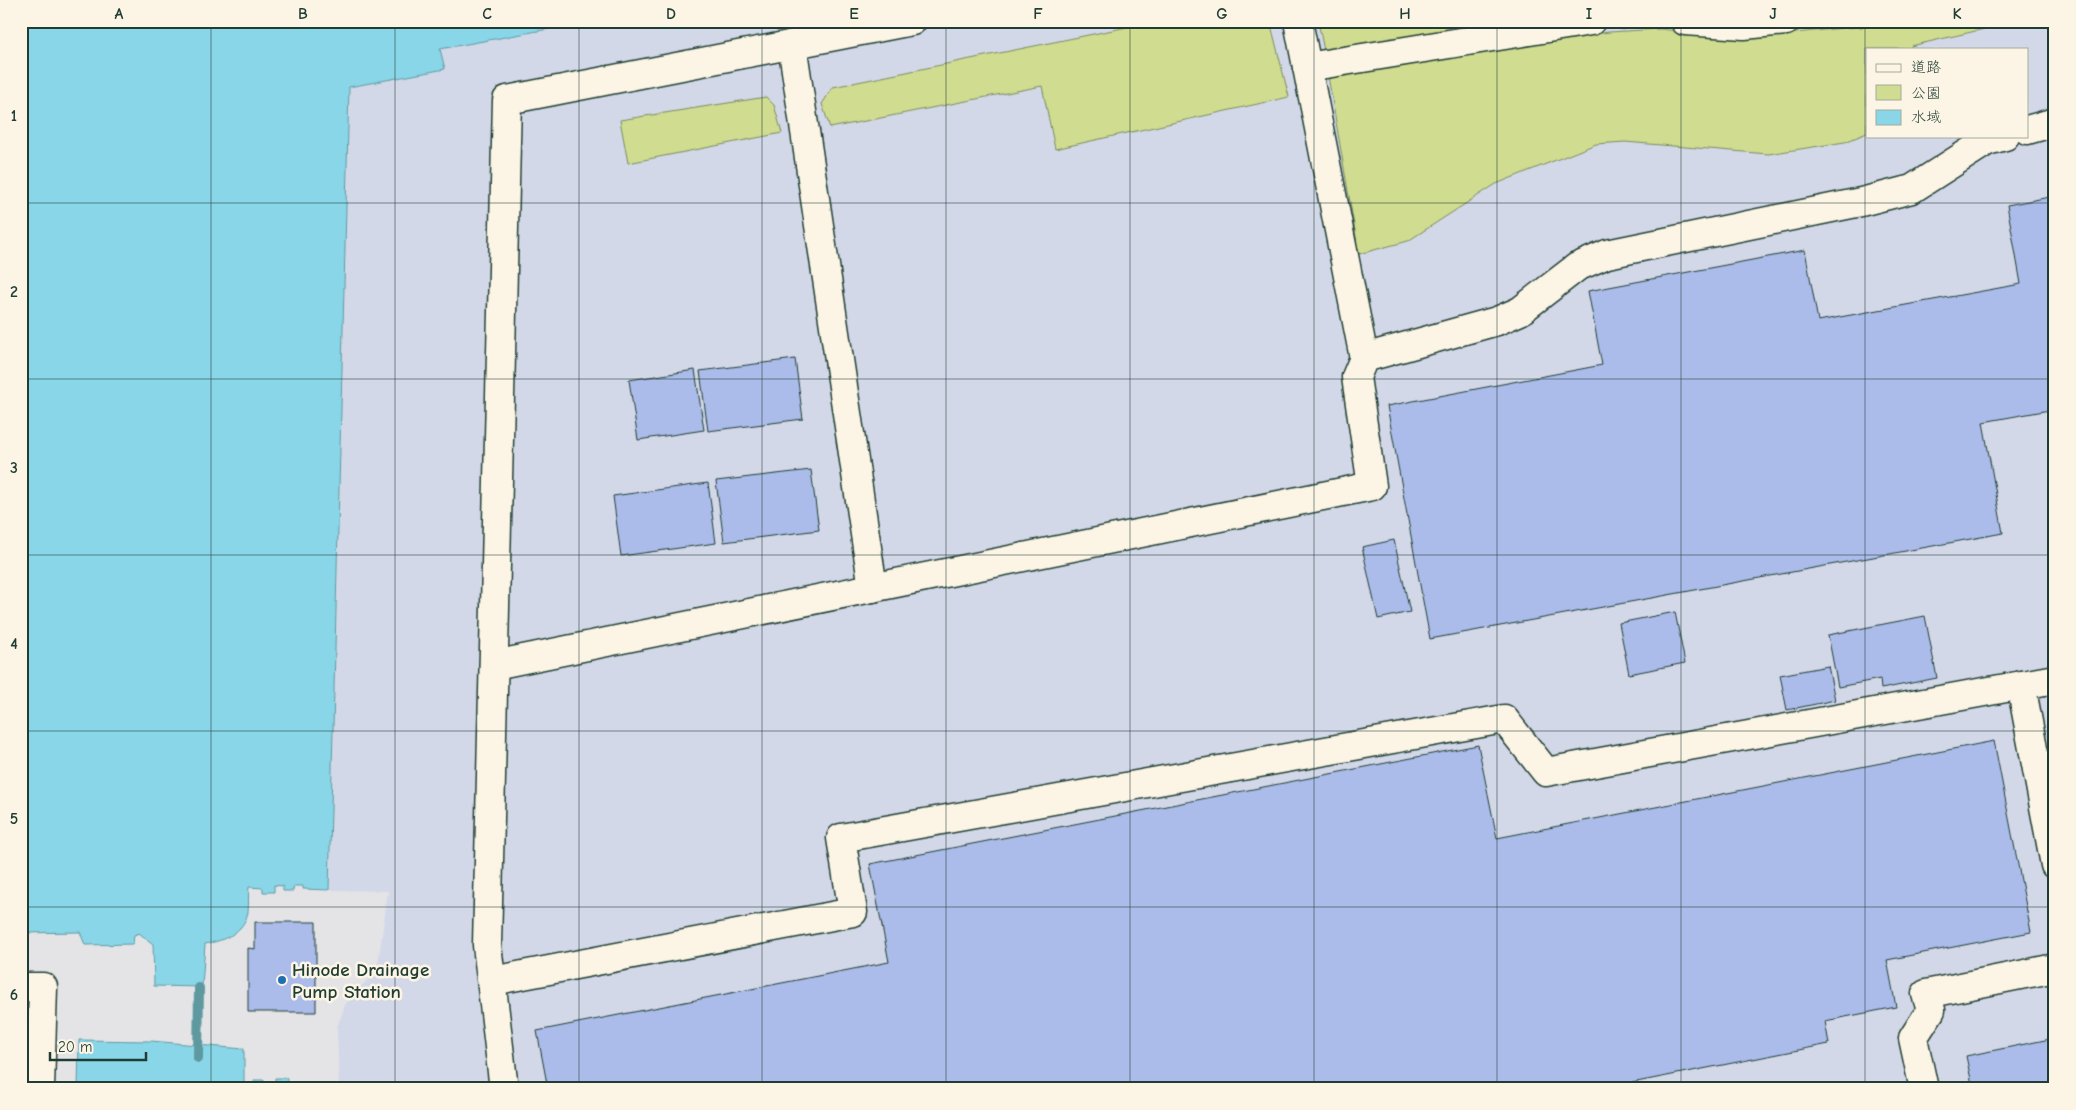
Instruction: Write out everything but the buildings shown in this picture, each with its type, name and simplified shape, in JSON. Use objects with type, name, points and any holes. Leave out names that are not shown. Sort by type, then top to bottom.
[{"type":"street","points":[[504,1089],[487,945],[507,100],[912,21]]},
{"type":"street","points":[[494,665],[1372,486],[1356,377],[1364,358],[1298,21]]},
{"type":"street","points":[[1307,67],[1591,21]]},
{"type":"street","points":[[1685,21],[1744,25],[1786,21]]},
{"type":"street","points":[[792,44],[873,588]]},
{"type":"street","points":[[2028,130],[2055,122]]},
{"type":"street","points":[[1364,358],[1497,321],[1520,311],[1576,267],[1607,254],[1861,202],[1912,189],[1987,141],[1998,138]]},
{"type":"street","points":[[492,981],[853,912],[841,838],[1504,719],[1546,772],[2055,679]]},
{"type":"street","points":[[2021,685],[2055,866]]},
{"type":"street","points":[[1924,1089],[1913,1038],[1931,1010],[1926,994],[2055,968]]},
{"type":"street","points":[[21,987],[43,986],[40,1089]]},
{"type":"shaded area","points":[[592,21],[2055,21],[2055,1089],[325,1089],[339,1088],[337,1027],[345,1005],[353,994],[377,971],[388,891],[329,890],[349,87],[445,69],[439,49]]},
{"type":"green space","points":[[1157,21],[1270,21],[1289,97],[1055,149],[1042,86],[830,128],[822,104],[833,87]]},
{"type":"green space","points":[[1318,21],[1505,21],[1324,51]]},
{"type":"green space","points":[[1910,21],[2019,21],[1911,46],[1911,48],[1866,48],[1866,133],[1845,142],[1768,154],[1625,142],[1596,144],[1496,184],[1408,241],[1359,254],[1328,76],[1609,32],[1660,29],[1744,38],[1894,25]]},
{"type":"green space","points":[[766,97],[774,105],[782,133],[628,163],[620,120]]},
{"type":"water","points":[[21,21],[592,21],[440,49],[445,69],[349,87],[329,890],[303,889],[303,886],[294,886],[293,891],[283,891],[283,886],[274,885],[274,892],[263,892],[263,888],[249,887],[248,912],[242,925],[232,935],[219,941],[205,944],[202,987],[154,986],[153,944],[139,933],[134,935],[133,944],[85,945],[80,932],[21,933]]},
{"type":"water","points":[[79,1040],[151,1041],[244,1049],[244,1087],[254,1087],[254,1080],[264,1080],[264,1087],[275,1087],[275,1078],[287,1078],[287,1085],[325,1089],[78,1089]]},
{"type":"waterway","points":[[198,1058],[199,988]]},
{"type":"place","name":"Hinode Drainage Pump Station","points":[[282,980]]}]
